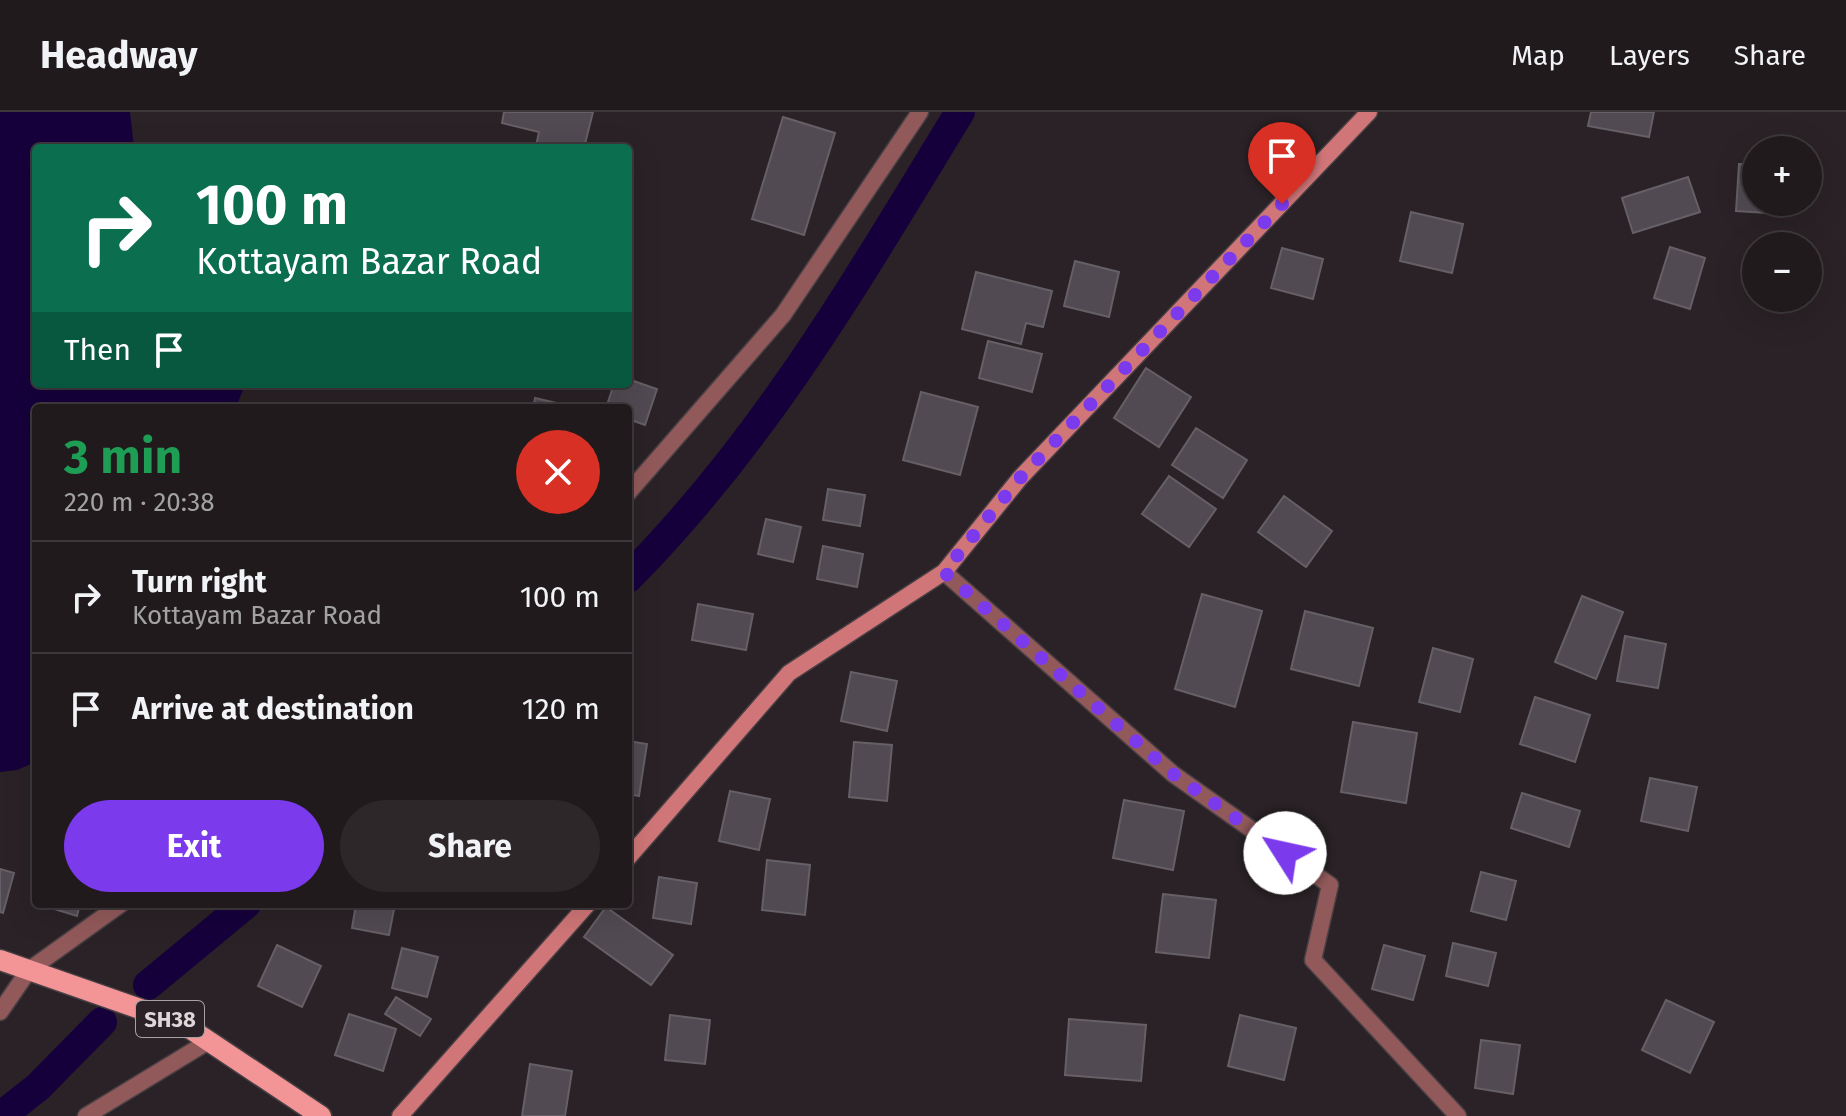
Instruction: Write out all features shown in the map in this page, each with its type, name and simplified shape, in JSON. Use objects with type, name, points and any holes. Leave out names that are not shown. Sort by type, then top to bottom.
[{"type":"main road","points":[[632,853],[789,673],[944,572],[1020,478],[1369,112]]},
{"type":"main road","points":[[400,1116],[584,908]]},
{"type":"main road","name":"SH38","points":[[0,960],[183,1024],[321,1116]]},
{"type":"street","points":[[632,488],[783,315],[920,112]]},
{"type":"street","points":[[944,572],[1173,774],[1330,885],[1313,960],[1458,1116]]},
{"type":"street","points":[[0,1012],[29,970],[115,908]]},
{"type":"street","points":[[86,1116],[209,1041]]},
{"type":"shaded area","points":[[0,112],[130,112],[134,144],[32,144],[32,388],[244,388],[238,404],[32,404],[32,764],[0,772]]},
{"type":"building","points":[[504,112],[593,112],[585,144],[536,144],[539,132],[502,123]]},
{"type":"building","points":[[1591,112],[1654,112],[1649,137],[1588,126]]},
{"type":"building","points":[[783,117],[835,133],[804,235],[752,219]]},
{"type":"building","points":[[1739,164],[1742,164],[1742,211],[1736,211]]},
{"type":"building","points":[[1688,177],[1700,212],[1633,233],[1622,198]]},
{"type":"building","points":[[1411,212],[1463,224],[1452,273],[1400,261]]},
{"type":"building","points":[[1670,247],[1705,258],[1690,309],[1654,298]]},
{"type":"building","points":[[1282,248],[1323,259],[1313,299],[1271,288]]},
{"type":"building","points":[[1075,261],[1119,272],[1109,317],[1064,306]]},
{"type":"building","points":[[976,272],[1052,291],[1043,327],[1026,323],[1021,344],[962,329]]},
{"type":"building","points":[[988,341],[1042,354],[1032,392],[979,378]]},
{"type":"building","points":[[1146,368],[1191,397],[1159,447],[1114,418]]},
{"type":"building","points":[[632,380],[657,389],[645,425],[632,420],[632,404],[607,404],[613,388],[632,388]]},
{"type":"building","points":[[921,392],[978,407],[960,475],[903,460]]},
{"type":"building","points":[[535,398],[561,404],[534,404]]},
{"type":"building","points":[[1196,428],[1247,460],[1223,498],[1172,465]]},
{"type":"building","points":[[1169,476],[1216,509],[1189,547],[1142,514]]},
{"type":"building","points":[[828,489],[865,495],[860,526],[823,520]]},
{"type":"building","points":[[1284,496],[1332,531],[1306,567],[1258,532]]},
{"type":"building","points":[[766,519],[801,527],[793,562],[758,554]]},
{"type":"building","points":[[823,546],[863,554],[857,587],[817,579]]},
{"type":"building","points":[[1202,594],[1262,611],[1235,707],[1175,689]]},
{"type":"building","points":[[1582,596],[1623,612],[1596,679],[1555,662]]},
{"type":"building","points":[[698,604],[753,614],[746,650],[692,640]]},
{"type":"building","points":[[1305,611],[1373,628],[1359,686],[1291,669]]},
{"type":"building","points":[[1625,636],[1666,644],[1658,688],[1617,681]]},
{"type":"building","points":[[1433,648],[1473,659],[1460,712],[1419,702]]},
{"type":"building","points":[[851,672],[897,681],[887,731],[841,721]]},
{"type":"building","points":[[1535,697],[1590,715],[1575,762],[1520,744]]},
{"type":"building","points":[[1353,722],[1417,733],[1406,803],[1341,792]]},
{"type":"building","points":[[632,742],[647,744],[639,796],[632,795]]},
{"type":"building","points":[[854,742],[892,745],[887,801],[849,797]]},
{"type":"building","points":[[1650,778],[1697,787],[1688,831],[1641,821]]},
{"type":"building","points":[[730,791],[770,799],[759,850],[719,841]]},
{"type":"building","points":[[1522,793],[1580,811],[1569,847],[1511,828]]},
{"type":"building","points":[[1124,800],[1184,811],[1173,870],[1113,858]]},
{"type":"building","points":[[767,860],[810,865],[805,915],[762,910]]},
{"type":"building","points":[[0,869],[14,873],[3,913],[0,912]]},
{"type":"building","points":[[1481,872],[1516,881],[1506,920],[1471,911]]},
{"type":"building","points":[[659,877],[697,883],[691,924],[653,918]]},
{"type":"building","points":[[1163,894],[1216,900],[1209,958],[1156,952]]},
{"type":"building","points":[[51,908],[79,908],[77,916]]},
{"type":"building","points":[[355,908],[394,908],[389,935],[352,928]]},
{"type":"building","points":[[607,908],[673,955],[651,985],[584,937]]},
{"type":"building","points":[[1453,943],[1496,953],[1488,986],[1446,976]]},
{"type":"building","points":[[277,945],[321,966],[302,1007],[258,986]]},
{"type":"building","points":[[1384,945],[1425,956],[1413,1000],[1372,989]]},
{"type":"building","points":[[402,948],[438,957],[427,997],[392,988]]},
{"type":"building","points":[[396,997],[431,1019],[420,1036],[385,1014]]},
{"type":"building","points":[[1666,1000],[1714,1022],[1690,1073],[1642,1050]]},
{"type":"building","points":[[349,1014],[396,1029],[383,1071],[335,1055]]},
{"type":"building","points":[[670,1015],[710,1020],[705,1064],[665,1060]]},
{"type":"building","points":[[1240,1015],[1296,1028],[1284,1080],[1228,1066]]},
{"type":"building","points":[[1069,1019],[1146,1025],[1141,1081],[1065,1075]]},
{"type":"building","points":[[1481,1040],[1520,1045],[1513,1094],[1475,1088]]},
{"type":"building","points":[[530,1064],[572,1071],[565,1116],[522,1116]]},
{"type":"waterway","points":[[632,574],[678,525],[767,413],[847,296],[960,112]]},
{"type":"waterway","points":[[148,985],[241,908]]},
{"type":"waterway","points":[[1,1116],[38,1087],[102,1022]]},
{"type":"route","points":[[1282,204],[1020,478],[944,572],[1173,774],[1285,853]]}]
